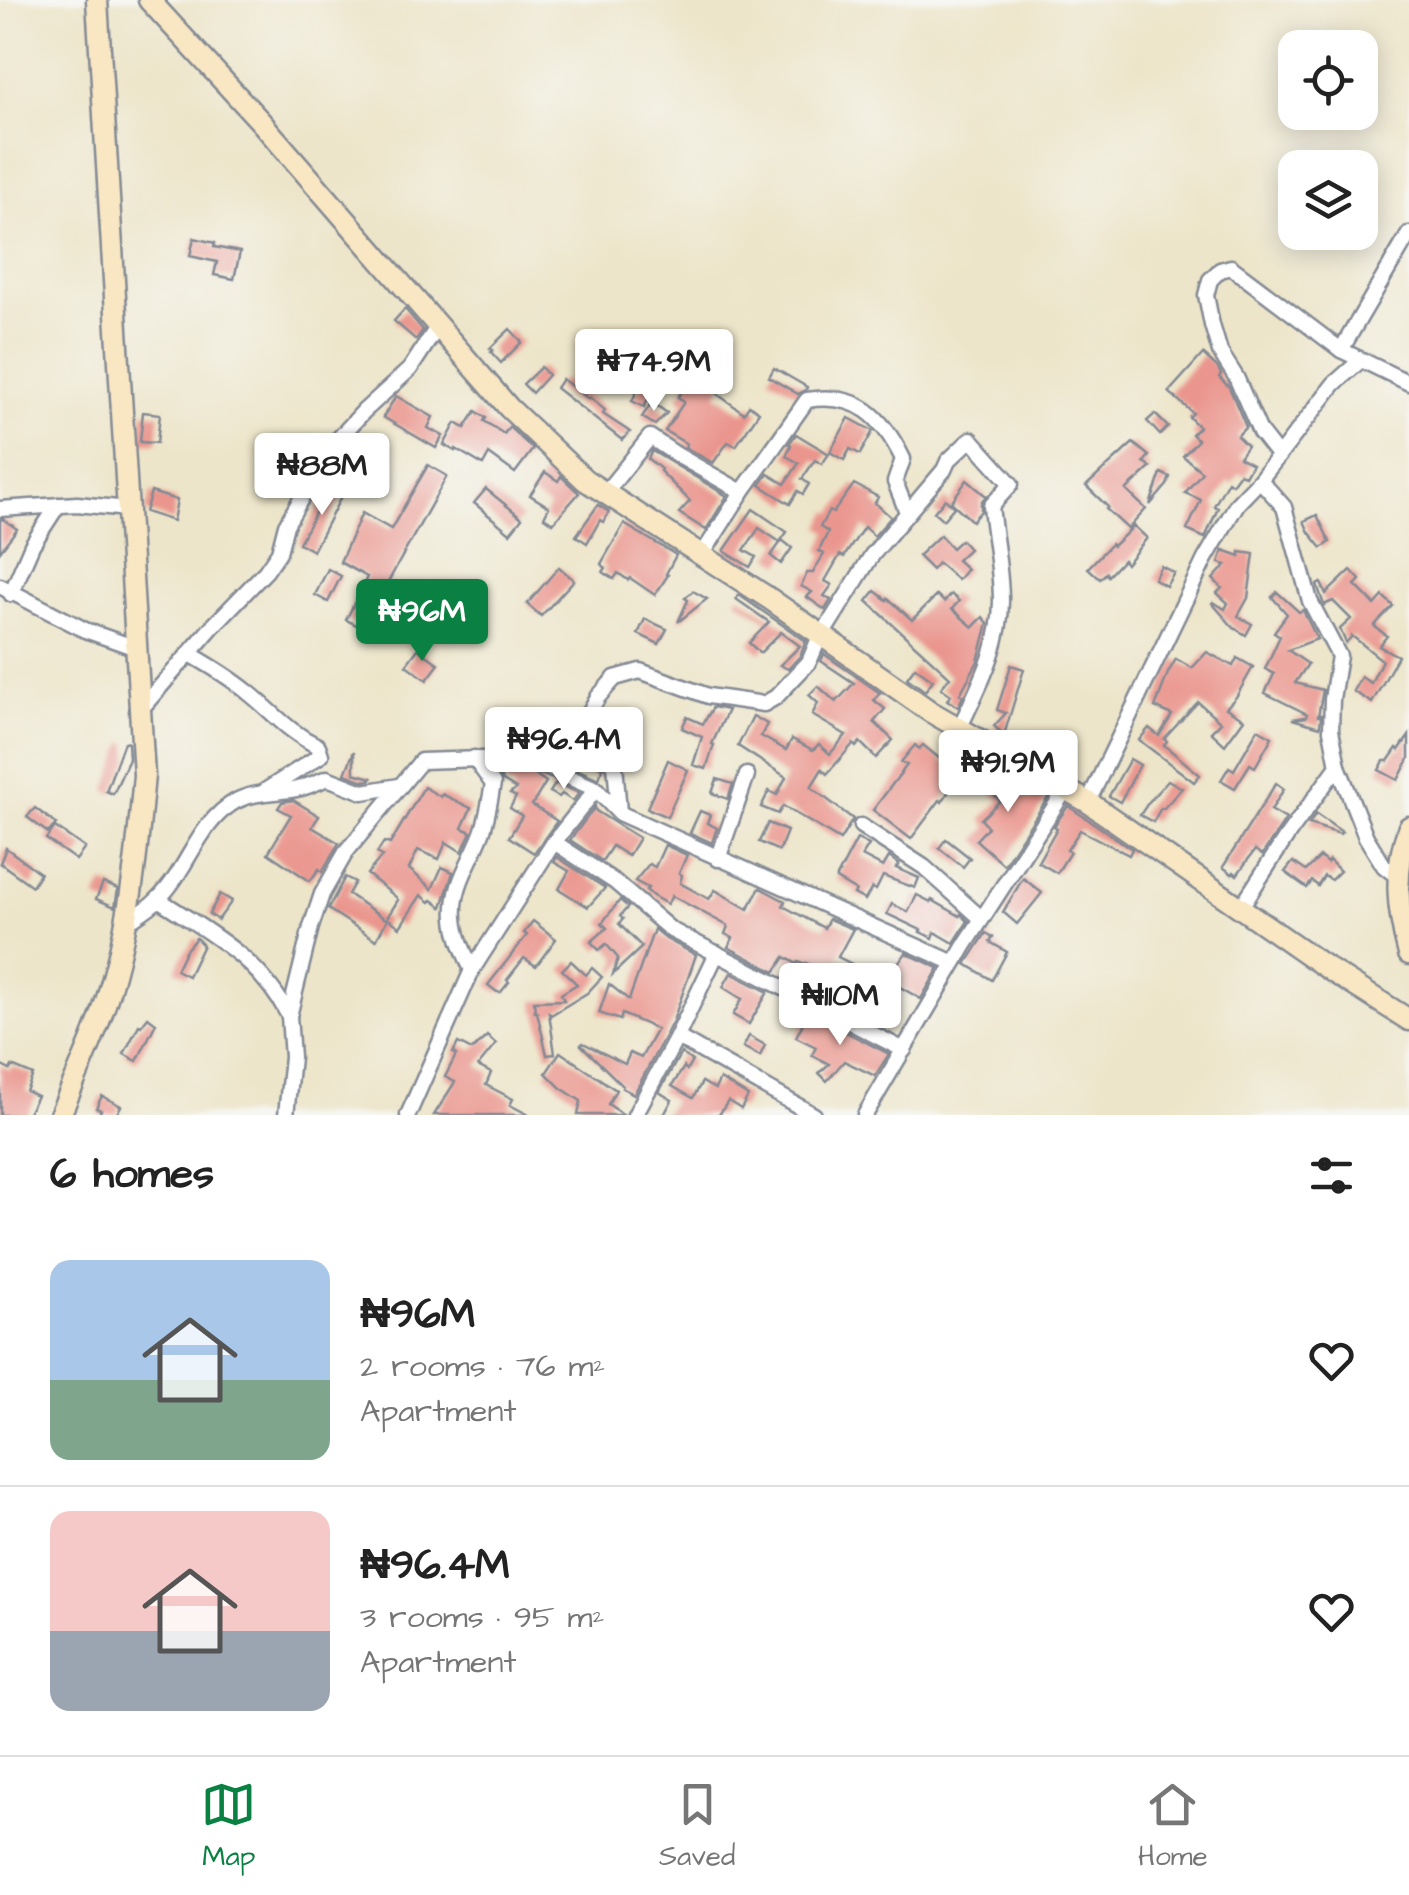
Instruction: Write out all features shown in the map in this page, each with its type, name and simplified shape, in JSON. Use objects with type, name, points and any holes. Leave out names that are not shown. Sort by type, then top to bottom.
[{"type":"street","points":[[60,1115],[102,1014],[126,922],[137,860],[144,774],[97,0]]},
{"type":"street","points":[[149,0],[509,408],[585,480],[823,635],[931,712],[1088,802],[1409,1020]]},
{"type":"street","points":[[1340,350],[1409,234]]},
{"type":"street","points":[[1278,455],[1260,432],[1236,377],[1220,352],[1206,295],[1210,280],[1220,270],[1231,267],[1340,350],[1409,383]]},
{"type":"street","points":[[141,710],[266,571],[280,552],[286,526],[330,448],[410,369],[438,326]]},
{"type":"street","points":[[1088,802],[1205,559],[1237,504],[1334,384],[1361,360]]},
{"type":"street","points":[[702,555],[808,400],[830,396],[858,404],[889,431],[902,459],[894,482],[907,512]]},
{"type":"street","points":[[605,493],[650,437],[742,492]]},
{"type":"street","points":[[546,767],[560,765],[598,697],[615,678],[640,671],[708,696],[764,704],[776,697],[809,662],[872,555],[944,470],[948,460],[971,439],[1011,484],[991,506],[1001,606],[991,660],[959,729]]},
{"type":"street","points":[[1260,480],[1284,506],[1310,601],[1339,656],[1331,730],[1338,766],[1366,837],[1384,866],[1398,877]]},
{"type":"street","points":[[0,509],[78,504],[128,509]]},
{"type":"street","points":[[58,505],[6,590],[85,630],[136,648]]},
{"type":"street","points":[[190,654],[223,673],[297,736],[318,746],[321,755],[261,793]]},
{"type":"street","points":[[575,738],[616,764],[619,813]]},
{"type":"street","points":[[472,970],[454,917],[458,889],[483,830],[494,784],[474,758]]},
{"type":"street","points":[[286,1115],[292,1057],[289,1016],[322,894],[346,852],[421,761],[512,758],[546,767],[596,790],[619,813],[954,963]]},
{"type":"street","points":[[1240,907],[1338,766]]},
{"type":"street","points":[[718,859],[746,775]]},
{"type":"street","points":[[126,922],[158,899],[200,834],[237,800],[299,788],[327,778],[363,792],[398,786]]},
{"type":"street","points":[[865,1115],[954,963],[1066,789]]},
{"type":"street","points":[[408,1115],[472,970],[554,842],[596,790]]},
{"type":"street","points":[[861,826],[924,868],[982,919]]},
{"type":"street","points":[[1409,827],[1398,863],[1397,890],[1409,954]]},
{"type":"street","points":[[554,842],[615,882],[670,930],[904,1050]]},
{"type":"street","points":[[158,899],[246,958],[278,994],[289,1016]]},
{"type":"street","points":[[635,1115],[717,954]]},
{"type":"street","points":[[676,1037],[814,1115]]},
{"type":"building","points":[[194,238],[240,252],[234,279],[214,275],[217,262],[190,256]]},
{"type":"building","points":[[405,309],[423,330],[416,340],[394,321]]},
{"type":"building","points":[[510,329],[522,342],[501,363],[490,348]]},
{"type":"building","points":[[1203,354],[1229,387],[1246,427],[1237,436],[1247,446],[1239,457],[1252,464],[1245,476],[1240,473],[1232,484],[1228,481],[1214,506],[1218,508],[1205,538],[1187,530],[1201,500],[1185,493],[1202,472],[1183,456],[1198,440],[1192,434],[1199,427],[1189,417],[1193,413],[1169,392]]},
{"type":"building","points":[[689,362],[723,385],[717,394],[744,413],[749,405],[759,412],[736,446],[728,442],[713,463],[665,431],[684,402],[678,397],[690,380],[682,375]]},
{"type":"building","points":[[541,367],[548,375],[532,393],[523,384]]},
{"type":"building","points":[[774,368],[807,387],[806,390],[798,394],[769,377]]},
{"type":"building","points":[[644,378],[656,384],[644,407],[632,401]]},
{"type":"building","points":[[562,379],[630,432],[622,440],[556,388]]},
{"type":"building","points":[[396,396],[433,417],[428,428],[443,436],[436,448],[383,417]]},
{"type":"building","points":[[652,402],[667,413],[655,425],[642,417]]},
{"type":"building","points":[[476,411],[504,434],[509,427],[533,449],[515,473],[489,454],[483,465],[444,445],[456,423],[465,428]]},
{"type":"building","points":[[143,412],[160,414],[157,443],[140,442]]},
{"type":"building","points":[[1155,414],[1168,427],[1160,435],[1147,421]]},
{"type":"building","points":[[849,418],[873,431],[860,454],[850,449],[844,460],[830,452]]},
{"type":"building","points":[[796,434],[829,454],[822,464],[815,460],[802,479],[809,484],[803,494],[798,491],[790,504],[760,485],[768,474],[785,484],[799,463],[786,456]]},
{"type":"building","points":[[1133,443],[1149,456],[1144,462],[1151,467],[1126,490],[1146,509],[1128,529],[1086,486]]},
{"type":"building","points":[[652,451],[727,496],[706,530],[679,513],[690,501],[648,459]]},
{"type":"building","points":[[428,465],[447,476],[365,629],[346,620],[367,577],[340,562],[362,513],[391,529]]},
{"type":"building","points":[[545,472],[558,481],[561,476],[579,493],[553,523],[544,517],[549,507],[530,495]]},
{"type":"building","points":[[1161,473],[1170,477],[1150,505]]},
{"type":"building","points":[[967,480],[986,496],[972,521],[951,502]]},
{"type":"building","points":[[331,484],[344,491],[313,551],[299,543]]},
{"type":"building","points":[[854,484],[878,497],[875,503],[891,517],[874,536],[864,527],[844,557],[840,555],[825,581],[832,585],[824,596],[831,600],[825,610],[807,597],[812,592],[801,586],[824,554],[819,551],[828,532],[820,527]]},
{"type":"building","points":[[486,489],[522,518],[510,533],[474,503]]},
{"type":"building","points":[[151,492],[177,500],[173,521],[145,512]]},
{"type":"building","points":[[945,499],[954,507],[943,520],[934,512]]},
{"type":"building","points":[[598,505],[609,512],[587,543],[576,536]]},
{"type":"building","points":[[753,509],[787,532],[780,542],[759,528],[744,550],[756,557],[750,567],[724,551]]},
{"type":"building","points":[[1317,515],[1330,542],[1322,548],[1304,521]]},
{"type":"building","points":[[0,520],[17,529],[0,551]]},
{"type":"building","points":[[624,524],[676,555],[655,595],[630,578],[618,573],[614,579],[603,572],[606,568],[601,564]]},
{"type":"building","points":[[1134,526],[1147,538],[1126,564],[1123,560],[1100,579],[1088,568]]},
{"type":"building","points":[[940,535],[952,548],[961,540],[969,549],[957,560],[967,569],[958,580],[938,563],[932,570],[918,556]]},
{"type":"building","points":[[782,540],[792,548],[781,564],[771,556]]},
{"type":"building","points":[[1223,550],[1240,556],[1240,552],[1254,554],[1248,598],[1238,616],[1252,624],[1246,635],[1234,628],[1212,603],[1225,609],[1228,603],[1217,593],[1222,588],[1213,579],[1226,565],[1219,563]]},
{"type":"building","points":[[1161,566],[1174,573],[1166,586],[1154,579]]},
{"type":"building","points":[[559,567],[574,580],[541,616],[527,604]]},
{"type":"building","points":[[328,569],[341,576],[328,602],[315,595]]},
{"type":"building","points":[[1351,570],[1360,580],[1355,585],[1375,605],[1383,596],[1393,606],[1374,626],[1387,636],[1379,646],[1398,656],[1372,703],[1353,691],[1361,677],[1371,683],[1382,660],[1352,636],[1346,643],[1340,629],[1351,619],[1333,601],[1324,605],[1317,585],[1321,583],[1326,594]]},
{"type":"building","points":[[693,591],[707,599],[678,622],[688,600],[685,598]]},
{"type":"building","points":[[875,591],[912,620],[937,595],[944,602],[951,594],[959,601],[952,609],[973,627],[983,617],[988,623],[978,661],[960,694],[963,696],[958,707],[947,700],[951,695],[941,688],[950,677],[867,601]]},
{"type":"building","points":[[1277,592],[1299,612],[1303,610],[1317,639],[1288,650],[1308,664],[1295,683],[1323,690],[1320,727],[1292,719],[1307,714],[1265,693],[1274,674],[1265,669],[1280,636],[1274,632],[1287,614],[1272,597]]},
{"type":"building","points":[[739,595],[806,641],[800,656],[788,669],[780,665],[800,646],[781,632],[760,653],[749,643],[769,622],[736,599]]},
{"type":"building","points":[[645,619],[667,629],[659,644],[638,634]]},
{"type":"building","points":[[418,649],[439,664],[427,680],[406,665]]},
{"type":"building","points":[[1207,652],[1233,666],[1237,658],[1253,667],[1226,708],[1244,719],[1225,745],[1211,732],[1221,722],[1198,702],[1164,739],[1164,745],[1200,775],[1194,782],[1139,740],[1149,728],[1159,736],[1172,715],[1155,707],[1176,659],[1192,668]]},
{"type":"building","points":[[824,654],[880,693],[874,700],[885,709],[874,722],[893,740],[876,758],[860,742],[856,747],[853,744],[827,774],[822,769],[811,787],[853,819],[840,840],[783,806],[778,814],[761,807],[769,791],[777,795],[786,777],[738,746],[753,716],[767,724],[761,736],[786,750],[792,739],[813,750],[819,744],[830,754],[846,735],[812,715],[818,703],[809,695],[818,686],[836,702],[854,683],[821,661]]},
{"type":"building","points":[[1011,665],[1024,669],[1004,735],[994,726],[1006,713],[997,710]]},
{"type":"building","points":[[915,667],[933,680],[925,691],[907,678]]},
{"type":"building","points":[[713,707],[728,710],[712,744],[706,769],[693,765],[702,737],[682,728],[687,717],[703,724]]},
{"type":"building","points":[[1258,729],[1272,737],[1255,767],[1250,764],[1235,788],[1221,780],[1229,767],[1234,770]]},
{"type":"building","points":[[1409,736],[1409,759],[1398,780],[1379,770]]},
{"type":"building","points":[[124,742],[128,743],[129,759],[113,794],[106,791]]},
{"type":"building","points":[[915,745],[919,749],[923,745],[945,763],[963,746],[981,763],[940,800],[911,839],[873,810],[907,765],[901,762]]},
{"type":"building","points":[[354,751],[354,773],[370,780],[345,774]]},
{"type":"building","points":[[579,753],[602,768],[599,779],[571,767]]},
{"type":"building","points":[[1130,759],[1140,765],[1120,802],[1109,796]]},
{"type":"building","points":[[668,760],[688,770],[667,817],[647,808]]},
{"type":"building","points":[[990,762],[1003,769],[1001,772],[1021,790],[1023,787],[1036,796],[1040,790],[1049,796],[1004,865],[976,840],[988,827],[981,819],[1000,801],[990,791],[997,782],[983,770]]},
{"type":"building","points":[[502,769],[536,775],[546,782],[532,805],[557,821],[534,853],[509,837],[522,816],[510,808],[516,797],[510,794],[516,789],[503,781],[499,774]]},
{"type":"building","points":[[717,779],[733,784],[728,799],[712,793]]},
{"type":"building","points":[[1168,780],[1182,788],[1153,822],[1140,815],[1148,803]]},
{"type":"building","points":[[556,783],[579,793],[573,801],[562,794],[559,797],[550,792]]},
{"type":"building","points":[[1276,783],[1284,789],[1271,810],[1286,819],[1262,855],[1255,850],[1237,875],[1232,874],[1223,867]]},
{"type":"building","points":[[424,787],[471,808],[462,828],[471,832],[462,852],[446,842],[439,859],[418,850],[409,869],[432,889],[442,867],[453,872],[442,907],[421,895],[400,927],[387,918],[398,900],[367,874],[382,856],[377,853],[384,842],[390,844]]},
{"type":"building","points":[[293,800],[319,816],[312,827],[339,843],[322,872],[319,869],[310,881],[268,853],[291,815],[278,808],[282,802]]},
{"type":"building","points":[[1068,806],[1132,849],[1129,855],[1080,830],[1057,873],[1038,862]]},
{"type":"building","points":[[595,807],[639,838],[628,856],[612,846],[602,861],[570,840]]},
{"type":"building","points":[[35,808],[56,824],[48,833],[27,817]]},
{"type":"building","points":[[700,811],[710,815],[707,823],[717,828],[712,843],[690,833]]},
{"type":"building","points":[[1316,814],[1342,832],[1309,824]]},
{"type":"building","points":[[768,823],[787,831],[779,851],[759,842]]},
{"type":"building","points":[[55,827],[85,848],[76,860],[46,839]]},
{"type":"building","points":[[857,839],[869,845],[862,856],[883,867],[889,857],[899,864],[896,868],[919,878],[915,888],[883,876],[865,900],[836,879]]},
{"type":"building","points":[[946,839],[970,858],[963,867],[939,848]]},
{"type":"building","points":[[665,845],[687,855],[679,873],[680,883],[709,899],[715,890],[748,909],[760,888],[785,901],[783,906],[824,928],[829,919],[853,929],[838,957],[880,978],[870,995],[806,963],[797,964],[785,957],[775,972],[728,947],[733,938],[725,934],[728,926],[672,896],[667,904],[653,896],[635,881],[649,864],[655,867]]},
{"type":"building","points":[[6,848],[40,873],[32,886],[0,863]]},
{"type":"building","points":[[557,857],[605,888],[588,907],[559,889],[569,871],[554,862]]},
{"type":"building","points":[[1320,857],[1340,871],[1331,880],[1324,876],[1318,886],[1312,881],[1307,888],[1285,872],[1293,862],[1306,871]]},
{"type":"building","points":[[345,877],[355,882],[348,894],[387,920],[376,940],[328,909]]},
{"type":"building","points":[[1023,878],[1042,893],[1017,924],[1003,912]]},
{"type":"building","points":[[103,883],[118,889],[115,907],[96,899]]},
{"type":"building","points":[[220,894],[232,901],[218,920],[209,914]]},
{"type":"building","points":[[917,895],[961,914],[968,921],[954,943],[935,932],[933,938],[887,914],[892,904],[908,912]]},
{"type":"building","points":[[620,900],[628,907],[619,924],[642,947],[613,974],[618,958],[606,944],[599,950],[591,942],[607,928],[602,923]]},
{"type":"building","points":[[533,921],[556,939],[536,966],[524,958],[509,982],[497,992],[488,985],[527,935],[524,933]]},
{"type":"building","points":[[654,929],[696,955],[673,1021],[634,1094],[622,1088],[581,1045],[625,1064],[630,1053],[641,1058],[657,1029],[622,1014],[620,1020],[599,1013],[609,984],[629,1000]]},
{"type":"building","points":[[986,933],[993,937],[990,942],[1007,952],[992,980],[966,964]]},
{"type":"building","points":[[196,938],[203,945],[188,976],[176,970]]},
{"type":"building","points":[[906,953],[939,968],[921,999],[886,979]]},
{"type":"building","points":[[571,961],[586,975],[592,968],[602,977],[587,993],[549,1013],[555,1054],[547,1055],[534,1001],[564,1000],[561,994],[577,984],[562,970]]},
{"type":"building","points":[[731,973],[768,992],[749,1024],[733,1015],[742,999],[723,987]]},
{"type":"building","points":[[808,1013],[889,1054],[875,1076],[844,1061],[827,1081],[819,1073],[829,1064],[812,1055],[816,1047],[796,1037]]},
{"type":"building","points":[[148,1017],[156,1023],[137,1061],[124,1054],[139,1025]]},
{"type":"building","points":[[487,1036],[496,1044],[478,1066],[491,1073],[486,1085],[513,1099],[510,1105],[529,1115],[434,1115],[455,1082],[445,1077],[458,1043],[472,1050]]},
{"type":"building","points":[[749,1036],[765,1045],[760,1056],[743,1047]]},
{"type":"building","points":[[560,1052],[616,1090],[608,1104],[624,1115],[578,1115],[581,1101],[546,1073]]},
{"type":"building","points":[[681,1053],[692,1061],[672,1086],[693,1098],[702,1082],[715,1089],[720,1079],[748,1096],[741,1109],[728,1101],[719,1115],[664,1115],[672,1100],[659,1092]]},
{"type":"building","points":[[0,1065],[33,1075],[26,1091],[37,1096],[27,1115],[0,1115]]},
{"type":"building","points":[[102,1096],[121,1106],[116,1115],[99,1115],[101,1110],[96,1108]]}]
